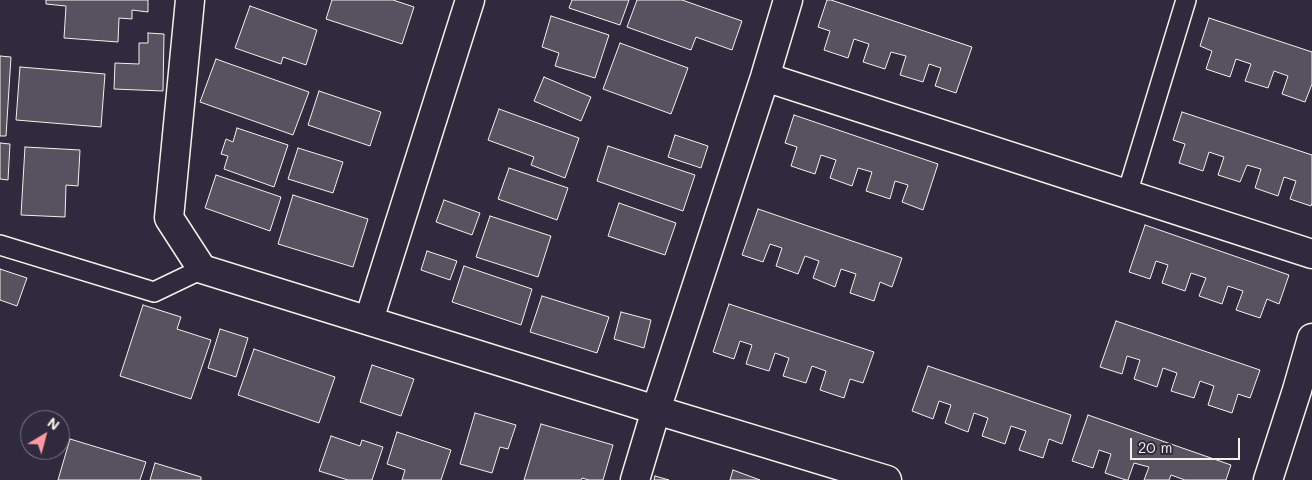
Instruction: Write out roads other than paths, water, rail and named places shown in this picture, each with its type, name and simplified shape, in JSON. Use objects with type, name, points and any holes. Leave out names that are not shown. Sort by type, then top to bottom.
[{"type":"street","points":[[190,0],[169,218],[202,269],[887,480]]},
{"type":"street","points":[[369,320],[470,0]]},
{"type":"street","points":[[635,480],[656,410],[765,78],[788,0]]},
{"type":"street","points":[[765,78],[1312,254]]},
{"type":"street","points":[[1268,480],[1304,392],[1312,338]]},
{"type":"lane","points":[[1127,194],[1186,0]]},
{"type":"lane","points":[[0,245],[154,292],[202,269]]}]
